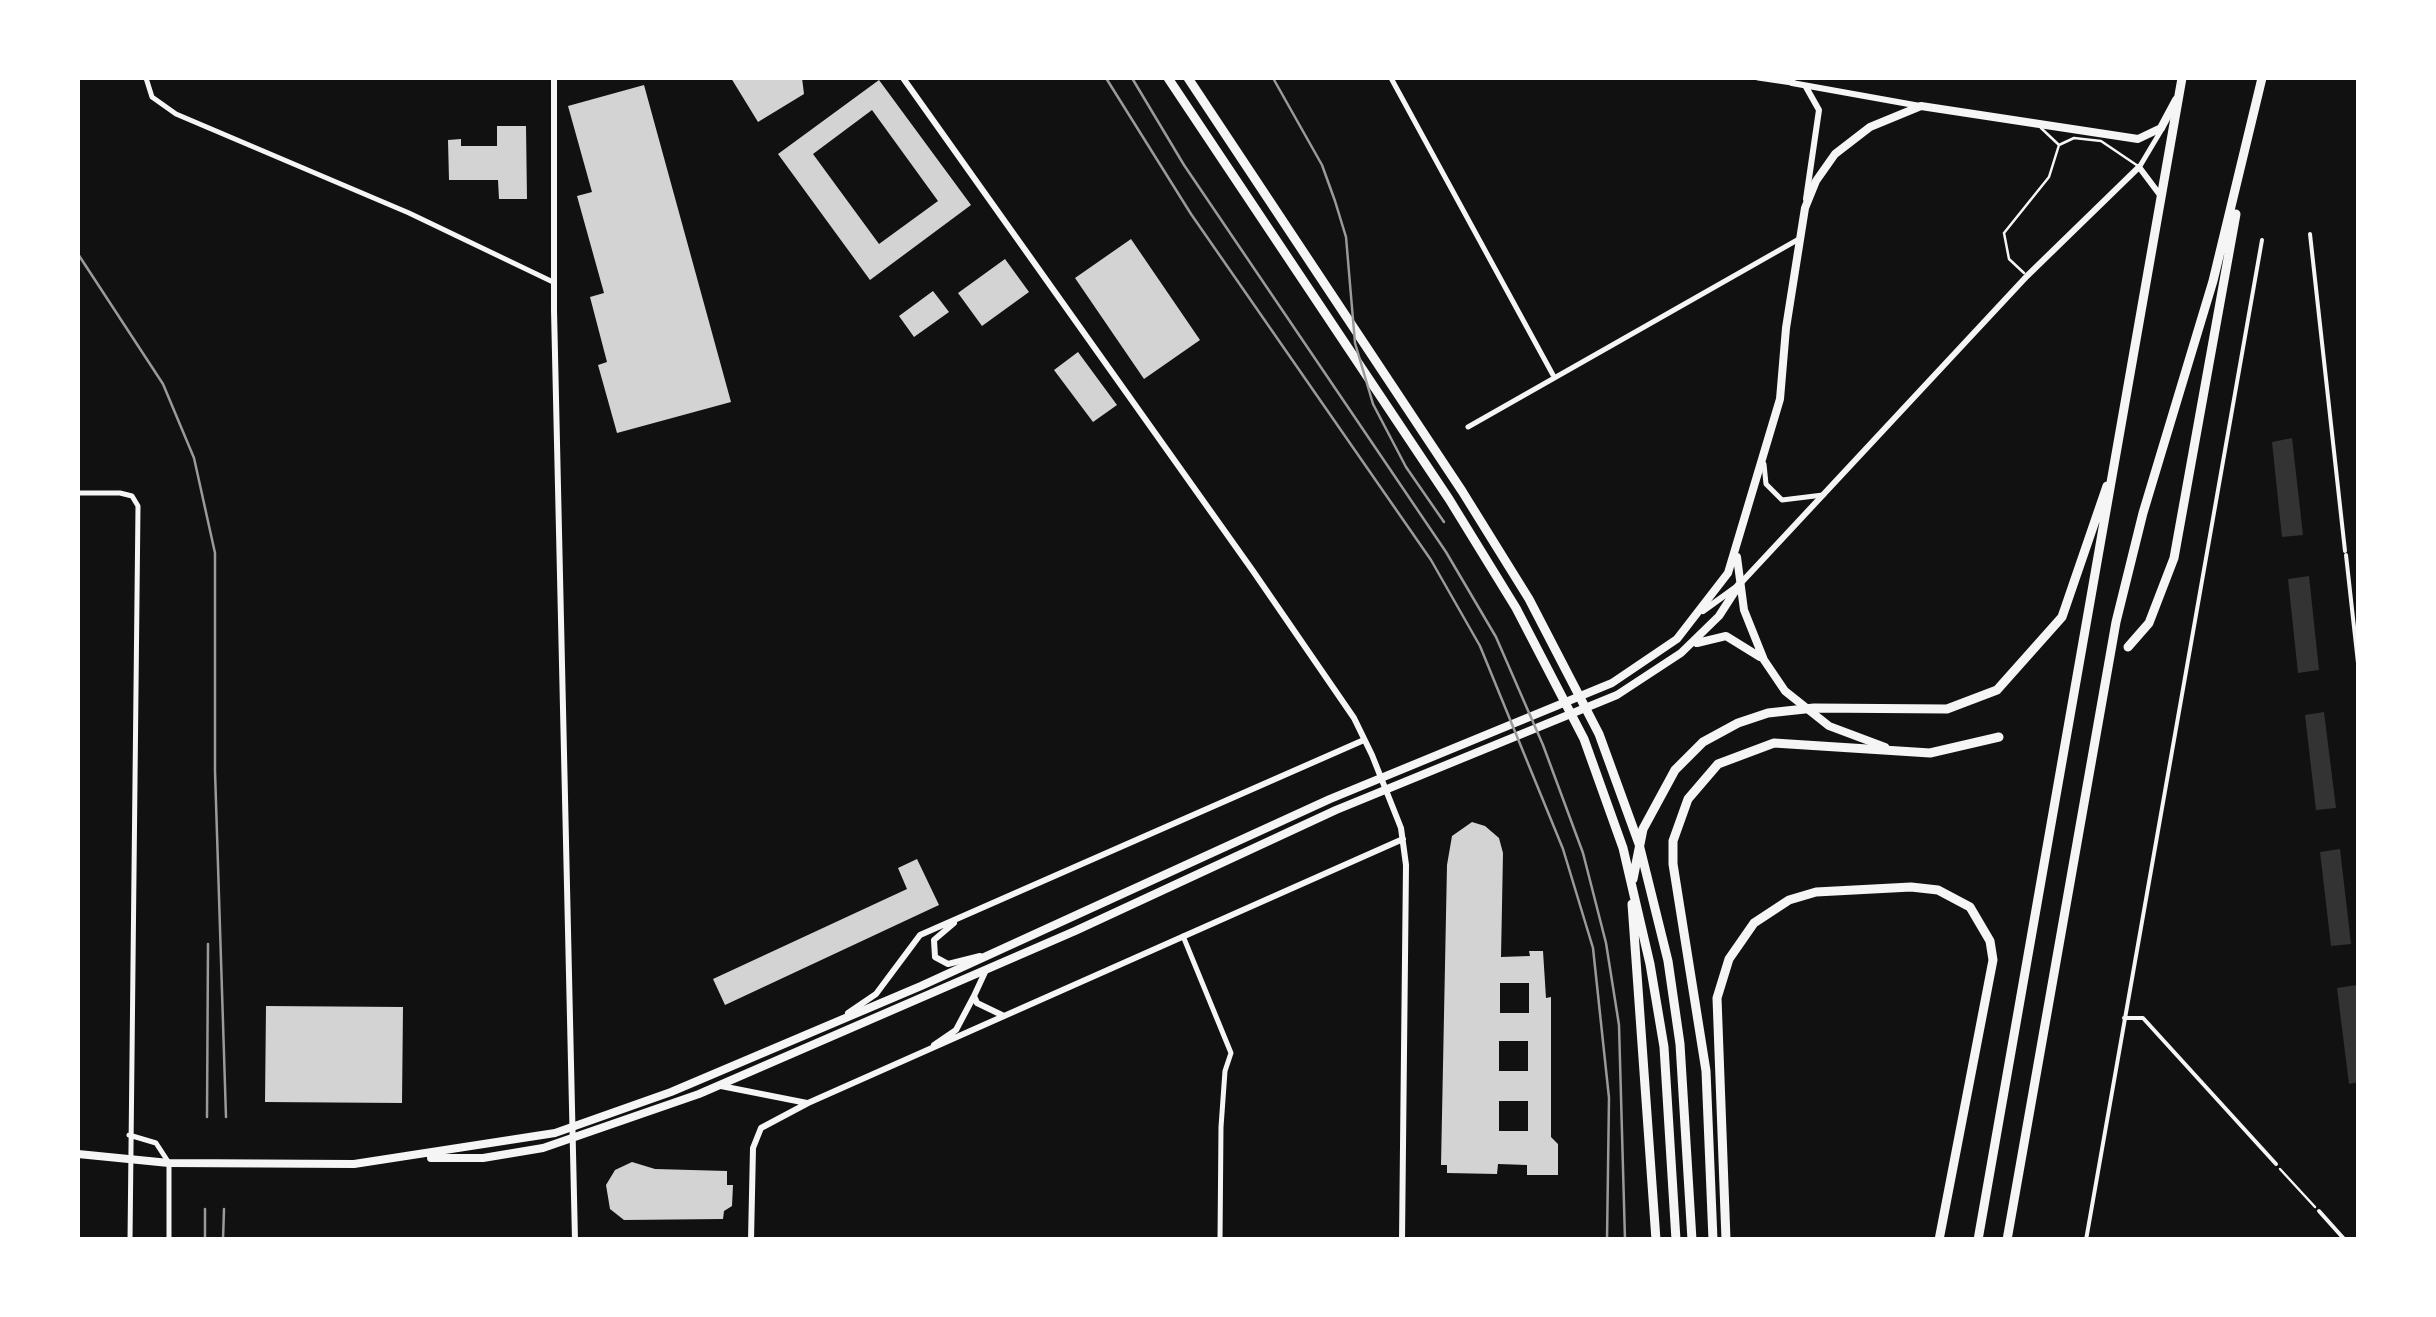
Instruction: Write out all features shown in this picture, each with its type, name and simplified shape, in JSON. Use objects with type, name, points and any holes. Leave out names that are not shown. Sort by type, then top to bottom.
[{"type":"main road","points":[[1168,78],[1516,608],[1590,757],[1623,848],[1650,964],[1664,1047],[1676,1240]]},
{"type":"main road","points":[[1188,78],[1529,599],[1599,734],[1639,844],[1668,961],[1680,1044],[1692,1240]]},
{"type":"main road","points":[[1978,1240],[2182,78]]},
{"type":"main road","points":[[2128,648],[2148,624],[2174,558],[2262,78]]},
{"type":"main road","points":[[416,1158],[519,1142],[671,1092],[995,954],[1322,802],[1605,686],[1661,653],[1703,611],[1737,552],[1780,399],[1805,208],[1823,170],[1846,144],[1870,127],[1922,106],[2138,139],[2154,134],[2166,122],[2179,91]]},
{"type":"main road","points":[[2007,1240],[2116,622],[2245,156]]},
{"type":"main road","points":[[1656,1240],[1631,889],[1636,857],[1655,800],[1675,770],[1703,742],[1738,723],[1768,713],[1814,708],[1947,709],[1997,690],[2045,641],[2077,582],[2122,435]]},
{"type":"main road","points":[[1737,552],[1739,585],[1764,660]]},
{"type":"main road","points":[[1680,654],[1719,616],[1739,585]]},
{"type":"main road","points":[[78,1154],[169,1163],[314,1165],[504,1155],[575,1138],[720,1086],[1327,814],[1611,697],[1718,635],[1736,640],[1764,660],[1793,699],[1829,726],[1901,752]]},
{"type":"main road","points":[[1713,1240],[1706,1071],[1673,864],[1678,820],[1701,779],[1718,764],[1754,748],[1798,742],[1901,752],[1958,749],[2000,737]]},
{"type":"main road","points":[[1726,1240],[1716,998],[1729,959],[1754,923],[1790,900],[1816,892],[1912,887],[1938,890],[1970,907],[1990,941],[1993,960],[1939,1240]]},
{"type":"street","points":[[146,78],[152,97],[176,114],[410,213],[553,282]]},
{"type":"street","points":[[554,78],[553,282],[575,1240]]},
{"type":"street","points":[[902,78],[1226,532],[1364,740],[1403,840],[1406,926],[1402,1240]]},
{"type":"street","points":[[1391,78],[1553,375]]},
{"type":"street","points":[[1758,78],[1792,80],[1805,86],[1922,106]]},
{"type":"street","points":[[1805,86],[1820,110],[1805,208]]},
{"type":"street","points":[[1703,611],[1739,585],[2027,276],[2140,167],[2166,122]]},
{"type":"street","points":[[2140,167],[2163,201]]},
{"type":"street","points":[[2310,234],[2358,664]]},
{"type":"street","points":[[1468,427],[1553,375],[1799,239]]},
{"type":"street","points":[[2086,1240],[2262,240]]},
{"type":"street","points":[[1764,464],[1766,484],[1782,500],[1798,501],[1822,494]]},
{"type":"street","points":[[78,492],[120,493],[132,496],[138,506],[130,1240]]},
{"type":"street","points":[[840,1018],[876,994],[920,935],[1364,740]]},
{"type":"street","points":[[751,1240],[755,1138],[761,1128],[915,1055],[948,1044],[1403,840]]},
{"type":"street","points":[[954,922],[934,940],[932,949],[937,960],[948,964],[995,954]]},
{"type":"street","points":[[1183,936],[1231,1053],[1225,1072],[1220,1240]]},
{"type":"street","points":[[915,1055],[956,1030],[986,970]]},
{"type":"street","points":[[974,996],[982,1009],[1005,1016]]},
{"type":"street","points":[[2124,1018],[2143,1018],[2276,1164]]},
{"type":"street","points":[[720,1086],[808,1103]]},
{"type":"street","points":[[130,1135],[156,1143],[169,1163],[170,1240]]},
{"type":"street","points":[[2319,1211],[2345,1240]]},
{"type":"lane","points":[[2040,127],[2060,145]]},
{"type":"lane","points":[[2027,276],[2010,259],[2004,233],[2049,176],[2060,145],[2074,138],[2101,141],[2140,167]]},
{"type":"path","points":[[2276,1164],[2319,1211]]},
{"type":"shaded area","points":[[2292,438],[2303,535],[2282,537],[2272,442]]},
{"type":"shaded area","points":[[2309,576],[2319,670],[2298,673],[2288,579]]},
{"type":"shaded area","points":[[2324,712],[2336,808],[2316,810],[2305,715]]},
{"type":"shaded area","points":[[2340,849],[2351,944],[2331,946],[2320,852]]},
{"type":"shaded area","points":[[2357,985],[2358,1082],[2349,1084],[2337,988]]},
{"type":"building","points":[[731,78],[802,78],[804,94],[758,122]]},
{"type":"building","points":[[879,80],[971,205],[870,280],[778,154]],"holes":[[[872,110],[938,201],[879,244],[813,154]]]},
{"type":"building","points":[[644,85],[731,402],[617,433],[598,365],[607,362],[590,297],[604,293],[577,196],[592,192],[568,106]]},
{"type":"building","points":[[497,126],[526,126],[527,199],[499,199],[498,180],[449,180],[448,140],[461,139],[461,146],[497,146]]},
{"type":"building","points":[[1131,239],[1200,340],[1144,379],[1075,278]]},
{"type":"building","points":[[1005,259],[1029,292],[982,326],[958,293]]},
{"type":"building","points":[[933,291],[949,312],[914,337],[899,316]]},
{"type":"building","points":[[1078,352],[1117,405],[1093,422],[1054,370]]},
{"type":"building","points":[[1472,822],[1485,826],[1499,838],[1503,853],[1501,957],[1530,956],[1529,951],[1543,951],[1546,998],[1551,997],[1551,1137],[1558,1144],[1558,1175],[1527,1175],[1527,1165],[1498,1164],[1497,1174],[1447,1173],[1447,1165],[1441,1165],[1447,865],[1452,836]],"holes":[[[1500,983],[1529,983],[1529,1013],[1500,1013]],[[1499,1041],[1528,1041],[1528,1071],[1499,1071]],[[1499,1101],[1528,1101],[1528,1131],[1499,1131]]]},
{"type":"building","points":[[917,859],[939,905],[725,1005],[713,979],[907,889],[898,868]]},
{"type":"building","points":[[266,1006],[403,1007],[402,1103],[265,1102]]},
{"type":"building","points":[[632,1162],[655,1169],[727,1171],[727,1185],[733,1185],[732,1206],[724,1211],[723,1219],[624,1220],[610,1209],[606,1185],[615,1170]]},
{"type":"railway","points":[[1106,78],[1191,214],[1431,560],[1480,646],[1563,849],[1593,948],[1609,1098],[1607,1240]]},
{"type":"railway","points":[[1132,78],[1184,165],[1446,552],[1496,637],[1543,745],[1583,853],[1606,943],[1619,1025],[1625,1240]]},
{"type":"railway","points":[[1273,78],[1322,165],[1335,201],[1346,237],[1355,343],[1373,404],[1406,467],[1444,522]]},
{"type":"railway","points":[[78,254],[163,384],[194,458],[215,553],[215,771],[226,1117]]},
{"type":"railway","points":[[207,1117],[208,944]]},
{"type":"railway","points":[[205,1209],[205,1240]]},
{"type":"railway","points":[[223,1240],[224,1209]]}]
